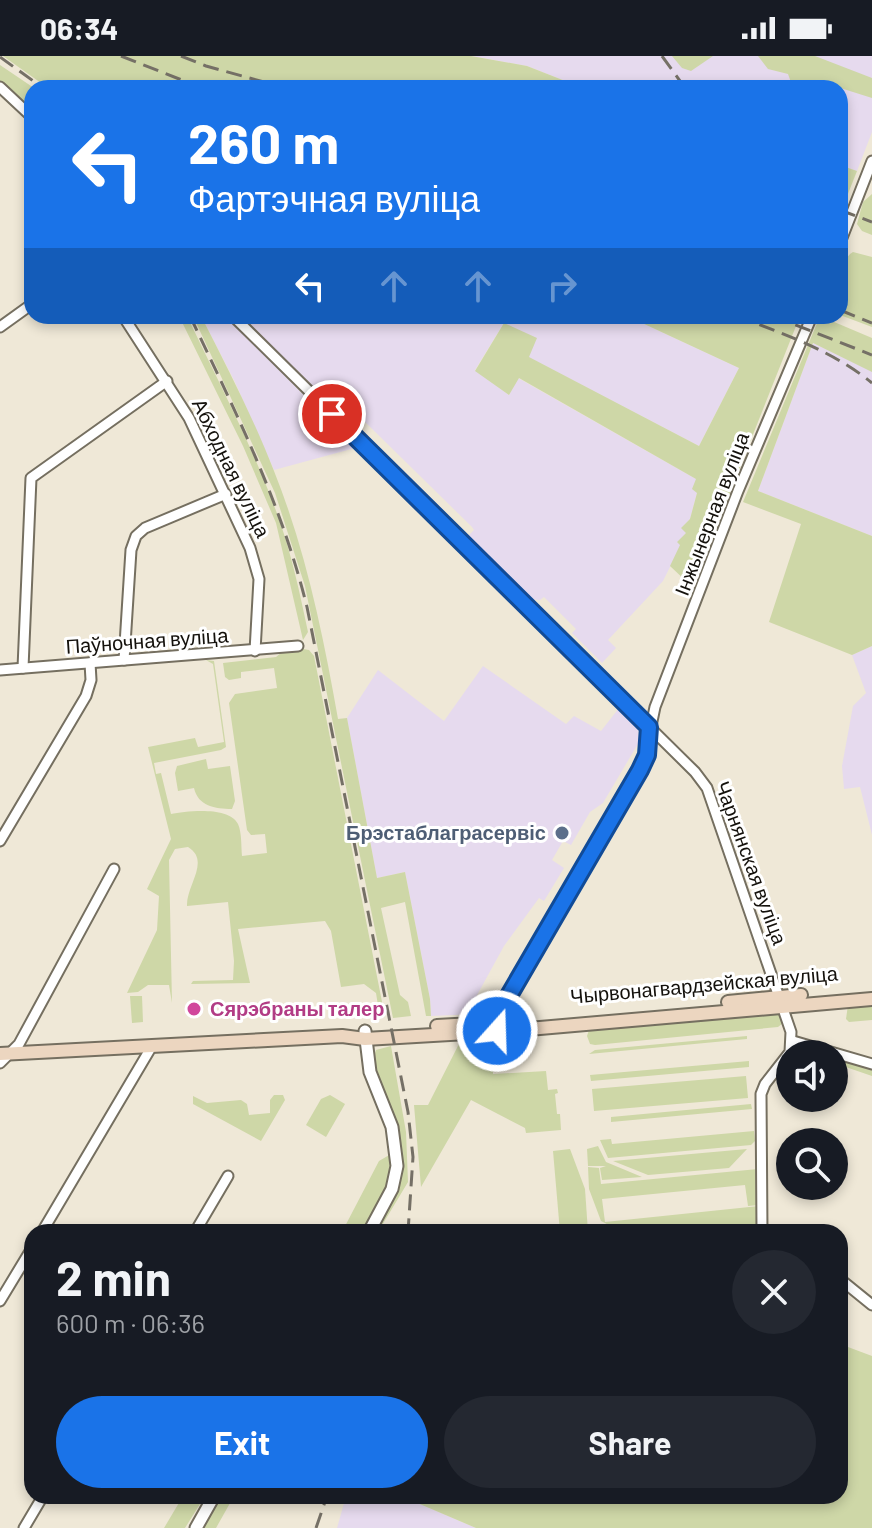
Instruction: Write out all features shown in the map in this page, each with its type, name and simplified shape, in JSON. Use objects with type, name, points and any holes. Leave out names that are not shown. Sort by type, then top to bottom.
[{"type":"main road","name":"Чырвонагвардзейская вуліца","points":[[3,1057],[497,1026],[872,991]]},
{"type":"main road","name":"Чырвонагвардзейская вуліца","points":[[781,1001],[872,999]]},
{"type":"street","points":[[0,87],[24,110]]},
{"type":"street","points":[[848,222],[872,161]]},
{"type":"street","points":[[0,327],[24,310]]},
{"type":"street","name":"Абходная вуліца","points":[[128,324],[189,418],[257,568],[259,591],[255,651]]},
{"type":"street","name":"Чарнянская вуліца","points":[[241,324],[700,777],[710,793],[793,1040]]},
{"type":"street","name":"Інжынерная вуліца","points":[[497,1026],[500,1011],[647,755],[649,727],[738,491],[809,324]]},
{"type":"street","points":[[23,668],[31,478],[167,381]]},
{"type":"street","points":[[124,660],[131,550],[136,536],[145,528],[226,494]]},
{"type":"street","name":"Паўночная вуліца","points":[[0,670],[298,646]]},
{"type":"street","points":[[0,841],[86,696],[91,680],[90,663]]},
{"type":"street","points":[[3,1057],[19,1044],[114,869]]},
{"type":"street","points":[[365,1035],[370,1072],[392,1127],[397,1166],[392,1189],[373,1224]]},
{"type":"street","points":[[47,1224],[152,1046]]},
{"type":"street","points":[[848,1057],[872,1064]]},
{"type":"street","points":[[762,1224],[760,1100],[765,1084],[776,1070]]},
{"type":"street","points":[[200,1224],[228,1176]]},
{"type":"street","points":[[0,1301],[24,1261]]},
{"type":"street","points":[[848,1286],[872,1305]]},
{"type":"street","points":[[24,1528],[38,1504]]},
{"type":"street","points":[[196,1528],[210,1504]]},
{"type":"shaded area","points":[[472,56],[872,56],[872,132],[857,171],[848,168],[848,80],[563,80],[527,66]]},
{"type":"shaded area","points":[[205,324],[235,324],[355,448],[274,470]]},
{"type":"shaded area","points":[[250,324],[503,324],[475,370],[509,395],[518,378],[696,479],[697,493],[690,519],[682,528],[687,533],[663,581],[608,640],[616,648],[602,663],[572,633],[576,629],[544,597],[540,600],[529,599],[464,540],[474,530],[472,527],[361,418],[349,422]]},
{"type":"shaded area","points":[[505,324],[644,324],[739,368],[699,446],[528,357]]},
{"type":"shaded area","points":[[813,343],[872,371],[872,536],[758,491]]},
{"type":"shaded area","points":[[872,646],[872,835],[860,787],[844,789],[842,766],[853,706],[866,693],[852,655]]},
{"type":"shaded area","points":[[483,666],[566,724],[574,716],[601,731],[619,708],[638,726],[639,742],[603,803],[590,812],[571,845],[563,841],[552,860],[564,868],[544,901],[539,898],[504,946],[476,997],[476,1014],[431,1016],[405,872],[377,878],[347,718],[378,670],[444,721]]},
{"type":"shaded area","points":[[344,1504],[420,1504],[476,1528],[337,1528]]},
{"type":"green space","points":[[3,56],[471,56],[527,66],[563,80],[37,80]]},
{"type":"green space","points":[[672,56],[713,56],[691,71],[682,68]]},
{"type":"green space","points":[[758,56],[815,56],[872,78],[872,98],[848,90],[848,80],[790,80],[788,74],[768,69]]},
{"type":"green space","points":[[0,65],[24,81],[24,106],[0,83]]},
{"type":"green space","points":[[848,168],[857,171],[848,194]]},
{"type":"green space","points":[[872,194],[872,235],[862,231],[857,224],[863,202]]},
{"type":"green space","points":[[853,252],[872,257],[872,327],[848,318],[848,256]]},
{"type":"green space","points":[[183,324],[191,324],[269,493],[299,589],[308,632],[303,640],[276,523],[243,446]]},
{"type":"green space","points":[[197,324],[205,324],[230,373],[285,501],[312,593],[338,719],[347,718],[377,878],[405,872],[431,1016],[426,1016],[405,902],[381,908],[400,995],[408,1002],[411,1016],[393,1018],[305,586],[275,493]]},
{"type":"green space","points":[[506,324],[537,338],[529,357],[699,446],[739,368],[644,324],[797,324],[689,596],[682,595],[687,582],[670,566],[680,545],[677,542],[686,533],[681,528],[690,519],[697,493],[692,489],[696,479],[519,378],[509,395],[475,371]]},
{"type":"green space","points":[[817,324],[839,324],[872,338],[872,372],[813,343],[758,491],[872,536],[872,646],[852,655],[769,622],[801,524],[743,502]]},
{"type":"green space","points":[[303,649],[314,656],[385,1017],[380,1018],[376,993],[364,984],[341,987],[331,931],[325,921],[238,929],[250,983],[191,984],[193,981],[233,980],[234,961],[228,902],[187,906],[198,866],[195,853],[188,847],[175,849],[169,860],[172,1003],[169,985],[148,985],[138,992],[127,993],[157,930],[159,896],[147,889],[171,839],[148,747],[195,738],[198,747],[224,742],[213,664],[206,660],[214,661],[226,747],[154,763],[156,774],[161,773],[171,814],[207,811],[226,814],[238,824],[242,856],[267,853],[265,834],[251,835],[247,830],[229,703],[235,694],[277,688],[274,668],[241,672],[241,678],[229,680],[225,677],[223,663],[276,657],[282,652]]},
{"type":"green space","points":[[206,759],[208,769],[230,766],[235,801],[232,809],[203,803],[194,788],[178,791],[177,766]]},
{"type":"green space","points":[[130,996],[142,996],[143,1022],[132,1023]]},
{"type":"green space","points":[[872,1002],[872,1020],[849,1022],[846,1019],[848,1005]]},
{"type":"green space","points":[[778,1012],[783,1023],[778,1027],[595,1045],[590,1044],[587,1036],[589,1030],[595,1028]]},
{"type":"green space","points":[[747,1036],[747,1039],[589,1054],[595,1050]]},
{"type":"green space","points":[[462,1038],[492,1040],[493,1074],[546,1071],[548,1090],[557,1089],[558,1093],[555,1094],[561,1130],[526,1133],[525,1128],[471,1100],[421,1187],[414,1105],[428,1105]]},
{"type":"green space","points":[[391,1046],[406,1132],[408,1182],[383,1224],[378,1224],[395,1195],[403,1166],[395,1119],[373,1059],[376,1050]]},
{"type":"green space","points":[[848,1060],[872,1067],[872,1076],[848,1068]]},
{"type":"green space","points":[[749,1061],[749,1067],[591,1081],[590,1075]]},
{"type":"green space","points":[[746,1076],[748,1098],[594,1111],[592,1089]]},
{"type":"green space","points":[[274,1095],[283,1095],[285,1100],[261,1141],[193,1104],[193,1096],[207,1103],[241,1100],[247,1104],[249,1115],[270,1113],[270,1100]]},
{"type":"green space","points":[[330,1095],[345,1104],[326,1137],[306,1125],[321,1099]]},
{"type":"green space","points":[[751,1104],[752,1109],[611,1122],[611,1117]]},
{"type":"green space","points":[[754,1131],[755,1141],[751,1145],[608,1158],[600,1140],[611,1139],[612,1144]]},
{"type":"green space","points":[[598,1146],[606,1162],[642,1177],[602,1180],[600,1168],[606,1166],[588,1166],[587,1149]]},
{"type":"green space","points":[[570,1149],[585,1189],[587,1224],[559,1224],[553,1151]]},
{"type":"green space","points":[[747,1149],[729,1168],[648,1175],[613,1161]]},
{"type":"green space","points":[[391,1154],[379,1204],[368,1224],[346,1224],[379,1161]]},
{"type":"green space","points":[[588,1167],[599,1168],[601,1184],[758,1169],[759,1205],[748,1206],[745,1185],[602,1199],[605,1222],[759,1206],[759,1224],[607,1224],[601,1221],[589,1189]]},
{"type":"green space","points":[[848,1347],[872,1356],[872,1528],[476,1528],[420,1504],[848,1504]]},
{"type":"green space","points":[[178,1504],[200,1504],[185,1528],[164,1528]]},
{"type":"green space","points":[[214,1504],[230,1504],[216,1528],[201,1528]]},
{"type":"railway","points":[[121,56],[182,80]]},
{"type":"railway","points":[[181,56],[257,80]]},
{"type":"railway","points":[[662,56],[679,80]]},
{"type":"railway","points":[[0,57],[32,80]]},
{"type":"railway","points":[[848,213],[872,222]]},
{"type":"railway","points":[[848,313],[872,323]]},
{"type":"railway","points":[[194,324],[271,494],[307,607],[408,1112],[413,1157],[409,1224]]},
{"type":"railway","points":[[757,324],[825,352],[872,383]]},
{"type":"railway","points":[[793,324],[872,355]]},
{"type":"railway","points":[[316,1528],[324,1504]]},
{"type":"place","name":"Брэстаблаграсервіс","points":[[562,833]]},
{"type":"place","name":"Сярэбраны талер","points":[[194,1009]]},
{"type":"route","points":[[332,414],[649,727],[647,755],[640,770],[500,1011],[497,1031]]}]
